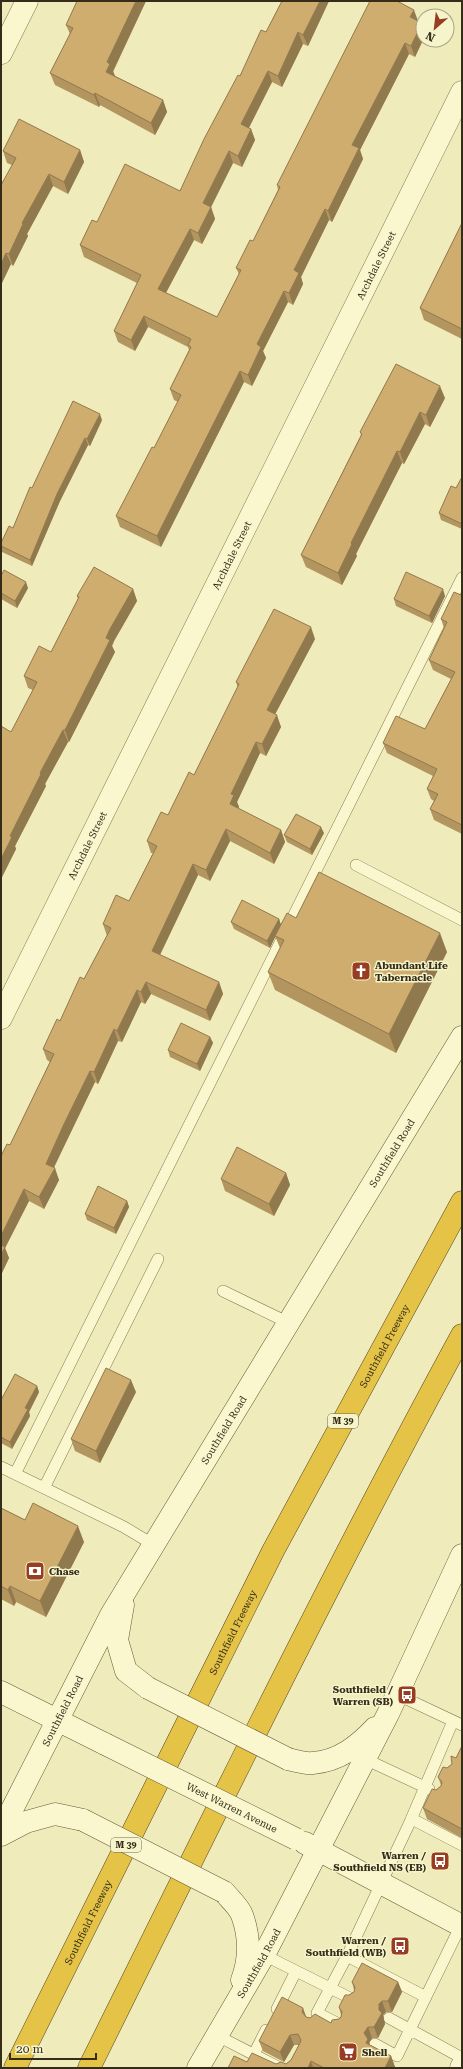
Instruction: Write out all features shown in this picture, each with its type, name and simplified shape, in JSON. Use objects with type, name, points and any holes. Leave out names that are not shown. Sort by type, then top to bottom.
[{"type":"highway","name":"Southfield Freeway","points":[[15,2068],[273,1551],[462,1202]]},
{"type":"highway","points":[[90,2068],[290,1664],[462,1335]]},
{"type":"main road","points":[[1,53],[27,1]]},
{"type":"main road","name":"Archdale Street","points":[[1,1018],[462,92]]},
{"type":"main road","name":"Southfield Road","points":[[1,1831],[111,1615],[462,1037]]},
{"type":"main road","name":"Southfield Road","points":[[198,2068],[264,1955],[365,1759],[388,1714],[462,1555]]},
{"type":"main road","points":[[125,1592],[117,1640],[126,1671],[148,1688],[288,1759],[312,1764],[342,1756],[364,1740],[388,1714]]},
{"type":"main road","name":"West Warren Avenue","points":[[1,1692],[318,1850],[462,1924]]},
{"type":"main road","points":[[1,1835],[26,1822],[55,1814],[83,1820],[224,1892],[241,1914],[248,1942],[248,1964],[229,2013]]},
{"type":"lane","points":[[15,1474],[462,578]]},
{"type":"lane","points":[[356,865],[462,920]]},
{"type":"lane","points":[[44,1488],[158,1259]]},
{"type":"lane","points":[[223,1291],[289,1323]]},
{"type":"lane","points":[[1,1467],[124,1527],[154,1544]]},
{"type":"lane","points":[[339,2024],[315,2017],[382,1884],[412,1818],[434,1764],[458,1723],[396,1694]]},
{"type":"lane","points":[[365,1759],[439,1794]]},
{"type":"lane","points":[[434,1764],[445,1770]]},
{"type":"lane","points":[[412,1818],[462,1845]]},
{"type":"lane","points":[[375,2044],[397,2056],[462,1924]]},
{"type":"lane","points":[[264,1955],[352,1999]]},
{"type":"lane","points":[[347,1956],[426,1997]]},
{"type":"lane","points":[[254,2054],[296,1971]]},
{"type":"lane","points":[[389,2018],[462,2058]]},
{"type":"lane","points":[[216,2035],[280,2068]]},
{"type":"building","points":[[77,1],[136,1],[107,62],[110,64],[106,72],[163,100],[151,123],[95,93],[94,95],[50,73],[73,28],[66,25]]},
{"type":"building","points":[[282,1],[320,1],[303,35],[298,32],[278,76],[268,71],[241,124],[251,129],[238,156],[229,151],[203,203],[211,207],[198,233],[190,229],[158,289],[217,317],[241,270],[236,268],[250,240],[253,241],[280,187],[277,185],[370,1],[397,1],[414,10],[410,17],[415,20],[415,38],[411,46],[405,43],[352,145],[359,148],[328,211],[325,209],[294,270],[299,273],[289,293],[284,291],[257,344],[261,347],[248,375],[240,371],[157,536],[116,516],[152,447],[154,448],[181,395],[170,389],[191,347],[188,345],[191,339],[144,316],[131,340],[114,331],[141,275],[80,245],[92,220],[97,222],[125,164],[180,191],[204,139],[238,75],[240,76],[261,30],[266,32]]},
{"type":"building","points":[[19,119],[80,150],[64,182],[49,174],[22,223],[23,224],[9,254],[6,253],[1,264],[1,185],[16,158],[3,151]]},
{"type":"building","points":[[462,223],[462,329],[420,308]]},
{"type":"building","points":[[396,364],[440,386],[426,415],[420,412],[400,452],[397,451],[351,543],[352,544],[338,573],[301,555],[362,434],[360,432]]},
{"type":"building","points":[[73,401],[100,414],[87,439],[85,438],[57,494],[30,560],[1,546],[1,543],[9,526],[13,528],[30,487],[32,488]]},
{"type":"building","points":[[462,477],[462,524],[439,513],[451,486],[456,488]]},
{"type":"building","points":[[94,567],[133,589],[110,629],[106,638],[110,640],[65,730],[63,730],[40,773],[41,774],[10,836],[12,837],[1,859],[1,726],[11,732],[37,682],[24,676],[39,646],[51,652],[79,597],[77,596]]},
{"type":"building","points":[[4,570],[26,582],[15,601],[1,593],[1,576]]},
{"type":"building","points":[[406,572],[443,589],[429,616],[394,599]]},
{"type":"building","points":[[454,592],[461,595],[462,592],[462,825],[430,809],[438,794],[427,789],[437,769],[383,743],[396,716],[425,729],[455,672],[429,660],[447,622],[441,619]]},
{"type":"building","points":[[274,609],[311,627],[267,710],[277,715],[262,744],[256,742],[231,794],[234,795],[230,804],[281,830],[270,853],[226,829],[206,870],[193,864],[152,951],[219,982],[206,1010],[146,982],[141,992],[137,990],[117,1031],[114,1029],[94,1072],[90,1071],[64,1124],[46,1164],[55,1168],[39,1197],[24,1189],[1,1236],[1,1156],[7,1144],[10,1145],[54,1054],[43,1049],[57,1019],[60,1021],[80,977],[84,979],[111,928],[103,924],[116,895],[129,901],[157,846],[147,841],[161,812],[168,815],[189,772],[194,775],[239,684],[236,682]]},
{"type":"building","points":[[296,814],[321,827],[310,849],[284,835]]},
{"type":"building","name":"Abundant Life Tabernacle","points":[[319,872],[440,933],[389,1034],[268,972],[284,940],[275,936],[287,913],[296,918]]},
{"type":"building","points":[[242,900],[279,919],[267,941],[231,922]]},
{"type":"building","points":[[181,1023],[210,1037],[197,1064],[168,1050]]},
{"type":"building","points":[[237,1147],[286,1173],[269,1204],[221,1179]]},
{"type":"building","points":[[98,1186],[127,1201],[114,1228],[85,1214]]},
{"type":"building","points":[[1,1245],[5,1247],[1,1255]]},
{"type":"building","points":[[106,1368],[131,1380],[96,1451],[71,1439]]},
{"type":"building","points":[[15,1374],[37,1386],[25,1408],[28,1409],[10,1442],[1,1437],[1,1400]]},
{"type":"building","name":"Chase","points":[[33,1503],[78,1526],[40,1601],[10,1586],[8,1590],[1,1586],[1,1508],[25,1520]]},
{"type":"building","points":[[462,1746],[462,1829],[423,1808],[432,1789],[436,1790],[441,1786],[442,1782],[438,1777],[443,1767],[447,1768],[452,1764],[451,1756],[456,1758]]},
{"type":"building","points":[[362,1963],[398,1982],[388,2001],[382,2001],[379,2004],[379,2010],[382,2013],[374,2027],[368,2027],[364,2033],[368,2039],[366,2043],[391,2056],[385,2068],[324,2068],[311,2061],[308,2068],[228,2068],[234,2056],[247,2062],[252,2053],[276,2064],[281,2062],[286,2064],[291,2060],[300,2043],[301,2040],[298,2034],[290,2035],[280,2052],[259,2041],[282,1997],[303,2008],[302,2012],[306,2017],[310,2018],[315,2014],[331,2023],[332,2020],[339,2019],[341,2017],[342,2012],[339,2007],[345,1995],[349,1995],[354,1992],[355,1987],[352,1982]]},
{"type":"place","name":"Abundant Life Tabernacle","points":[[361,971]]},
{"type":"place","name":"Chase","points":[[35,1571]]},
{"type":"place","name":"Southfield / Warren (SB)","points":[[407,1695]]},
{"type":"place","name":"Warren / Southfield NS (EB)","points":[[440,1861]]},
{"type":"place","name":"Warren / Southfield (WB)","points":[[400,1946]]},
{"type":"place","name":"Shell","points":[[348,2052]]}]
